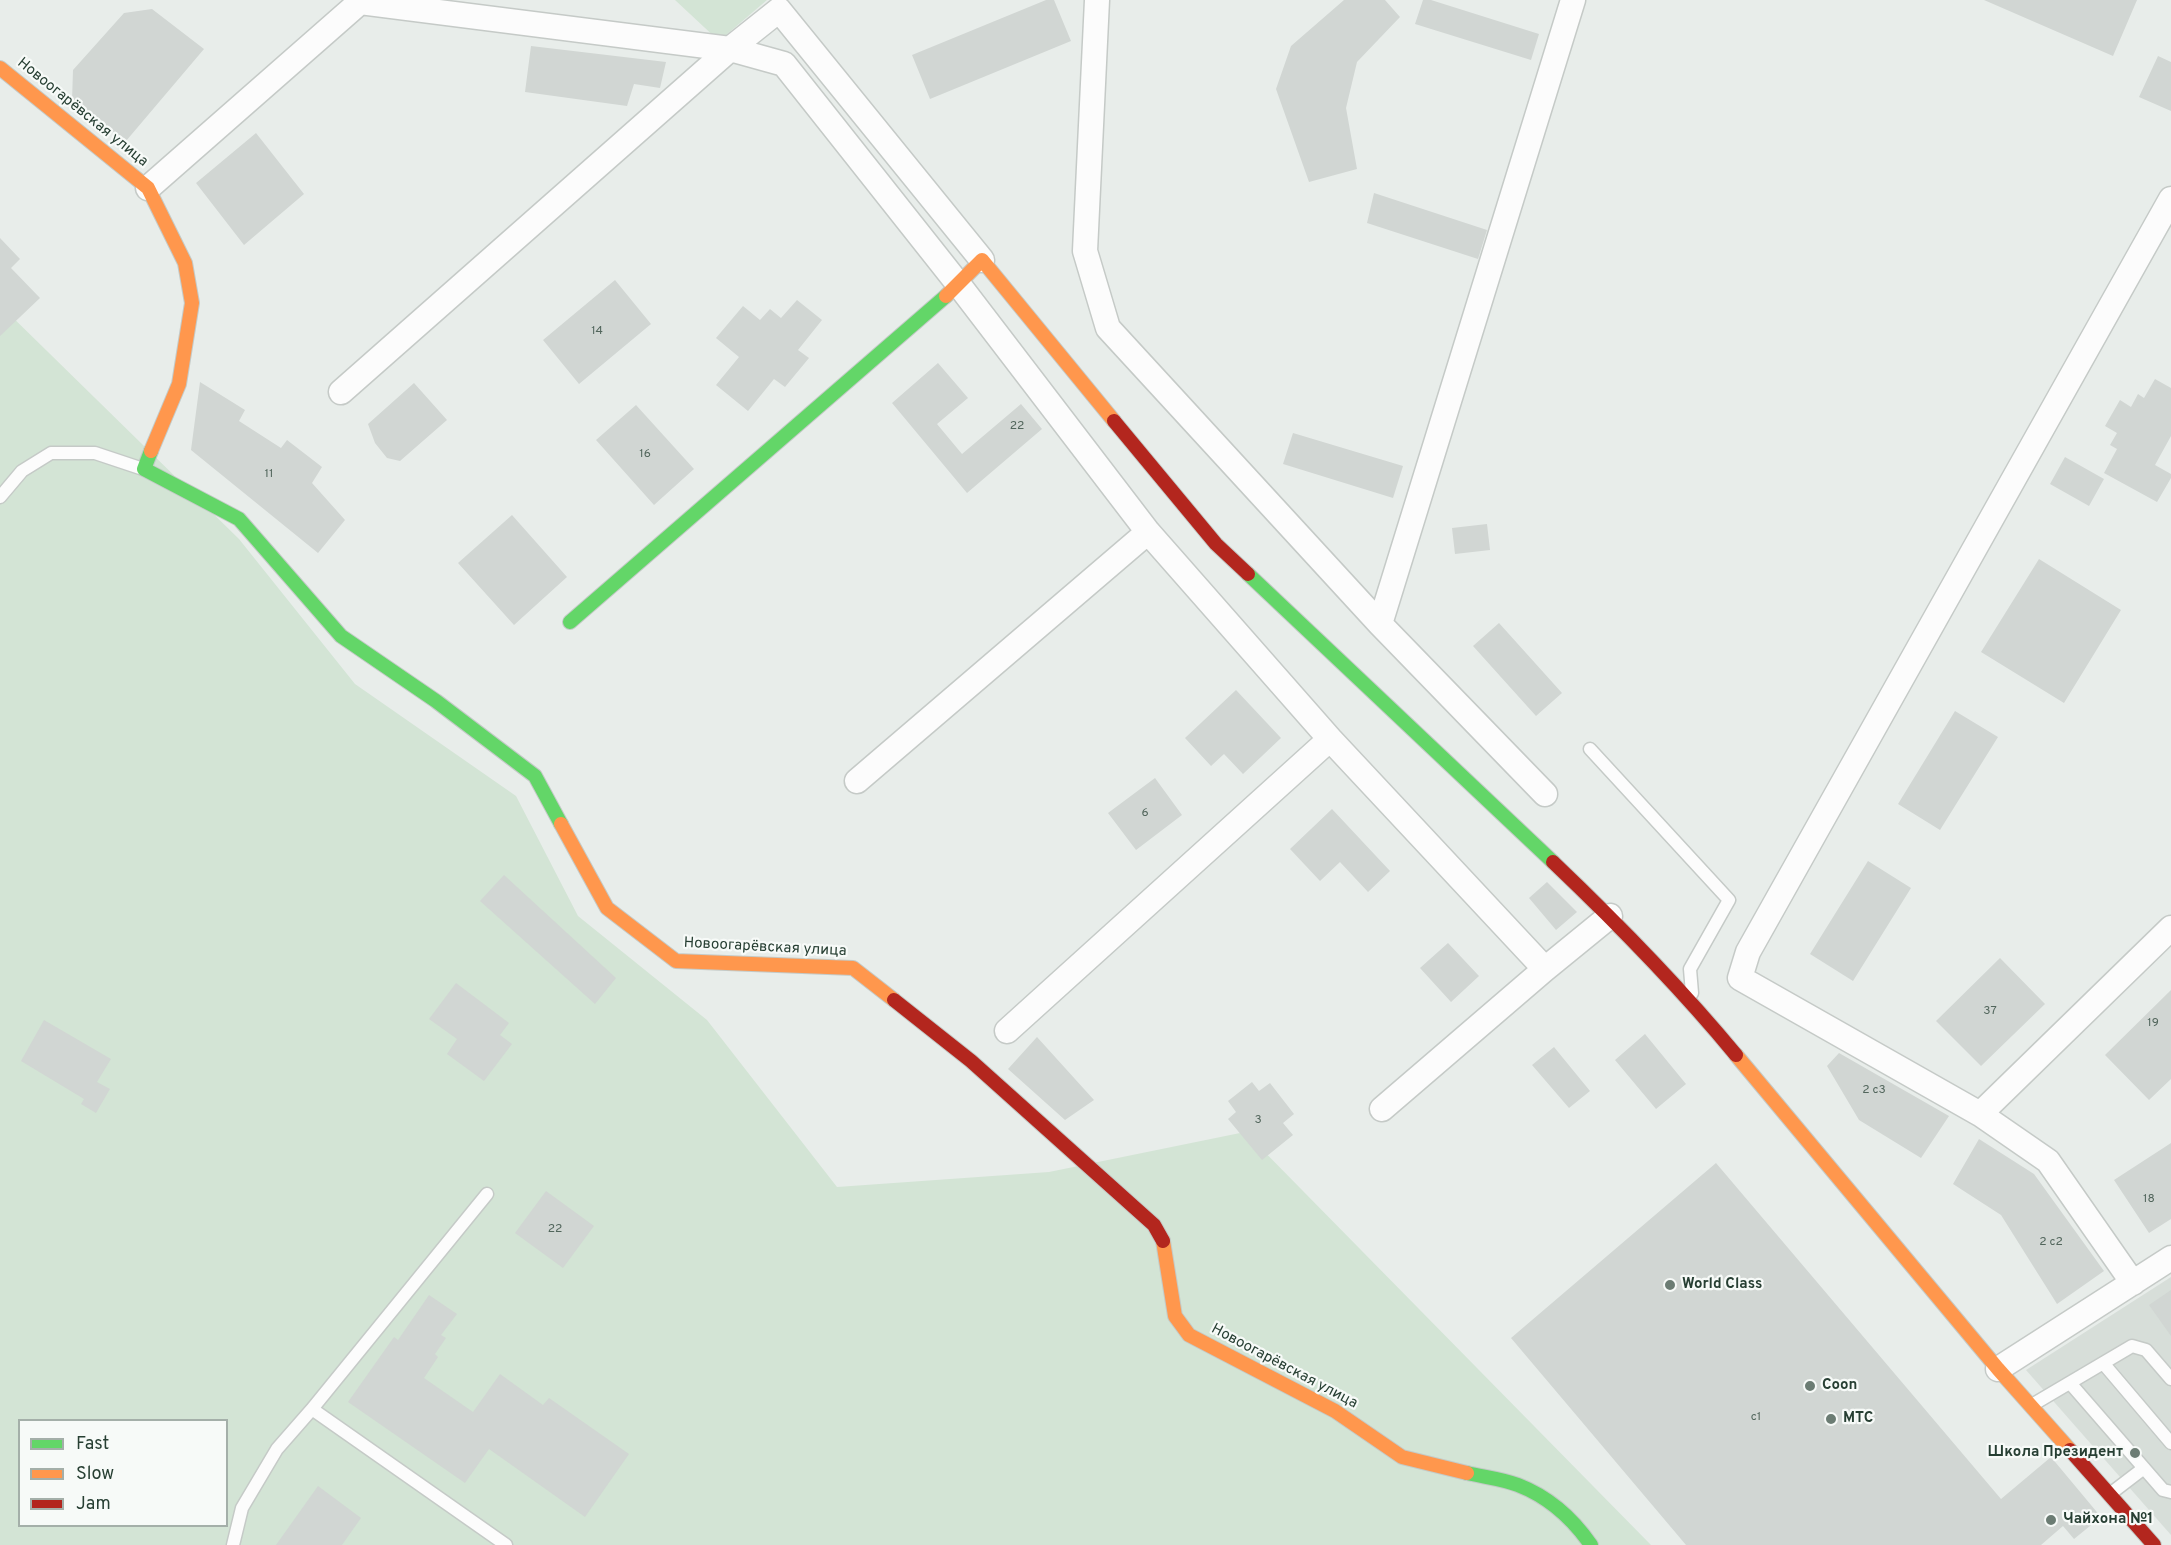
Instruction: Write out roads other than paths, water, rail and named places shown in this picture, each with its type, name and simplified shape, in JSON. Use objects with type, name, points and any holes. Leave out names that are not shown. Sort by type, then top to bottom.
[{"type":"street","points":[[1097,0],[1085,250],[1108,328],[1380,624],[1545,794]]},
{"type":"street","points":[[1380,624],[1573,0]]},
{"type":"street","points":[[148,188],[360,2],[730,50],[784,64],[959,285],[1148,532],[1330,739],[1545,969]]},
{"type":"street","points":[[341,392],[730,50],[779,10],[1216,544],[1610,915],[1693,1003],[1998,1369],[2154,1545]]},
{"type":"street","name":"Новоогарёвская улица","points":[[0,68],[148,188],[185,262],[192,303],[179,384],[144,469],[239,519],[341,636],[436,701],[535,776],[607,908],[676,961],[853,968],[971,1061],[1154,1225],[1165,1245],[1175,1316],[1189,1335],[1335,1411],[1402,1457],[1518,1485],[1551,1502],[1579,1528],[1591,1545]]},
{"type":"street","points":[[2133,1283],[2048,1161],[1980,1114],[1740,978],[1748,952],[2171,199]]},
{"type":"street","points":[[570,622],[959,285],[982,260]]},
{"type":"street","points":[[857,781],[1148,532]]},
{"type":"street","points":[[1007,1030],[1330,739]]},
{"type":"street","points":[[1382,1109],[1610,915]]},
{"type":"street","points":[[1980,1114],[2171,928]]},
{"type":"street","points":[[1998,1369],[2171,1258]]},
{"type":"lane","points":[[0,497],[22,471],[51,453],[95,453],[144,469]]},
{"type":"lane","points":[[1590,749],[1729,900],[1690,969],[1693,1003]]},
{"type":"lane","points":[[233,1545],[242,1508],[277,1449],[487,1194]]},
{"type":"lane","points":[[2030,1406],[2132,1346],[2146,1350],[2171,1379]]},
{"type":"lane","points":[[2103,1363],[2171,1443]]},
{"type":"lane","points":[[2070,1383],[2163,1490],[2171,1492]]},
{"type":"lane","points":[[312,1409],[506,1545]]},
{"type":"lane","points":[[2109,1494],[2144,1468]]},
{"type":"place","name":"World Class","points":[[1670,1285]]},
{"type":"place","name":"Coon","points":[[1810,1386]]},
{"type":"place","name":"МТС","points":[[1831,1419]]},
{"type":"place","name":"Школа Президент","points":[[2135,1453]]},
{"type":"place","name":"Чайхона №1","points":[[2051,1520]]}]
